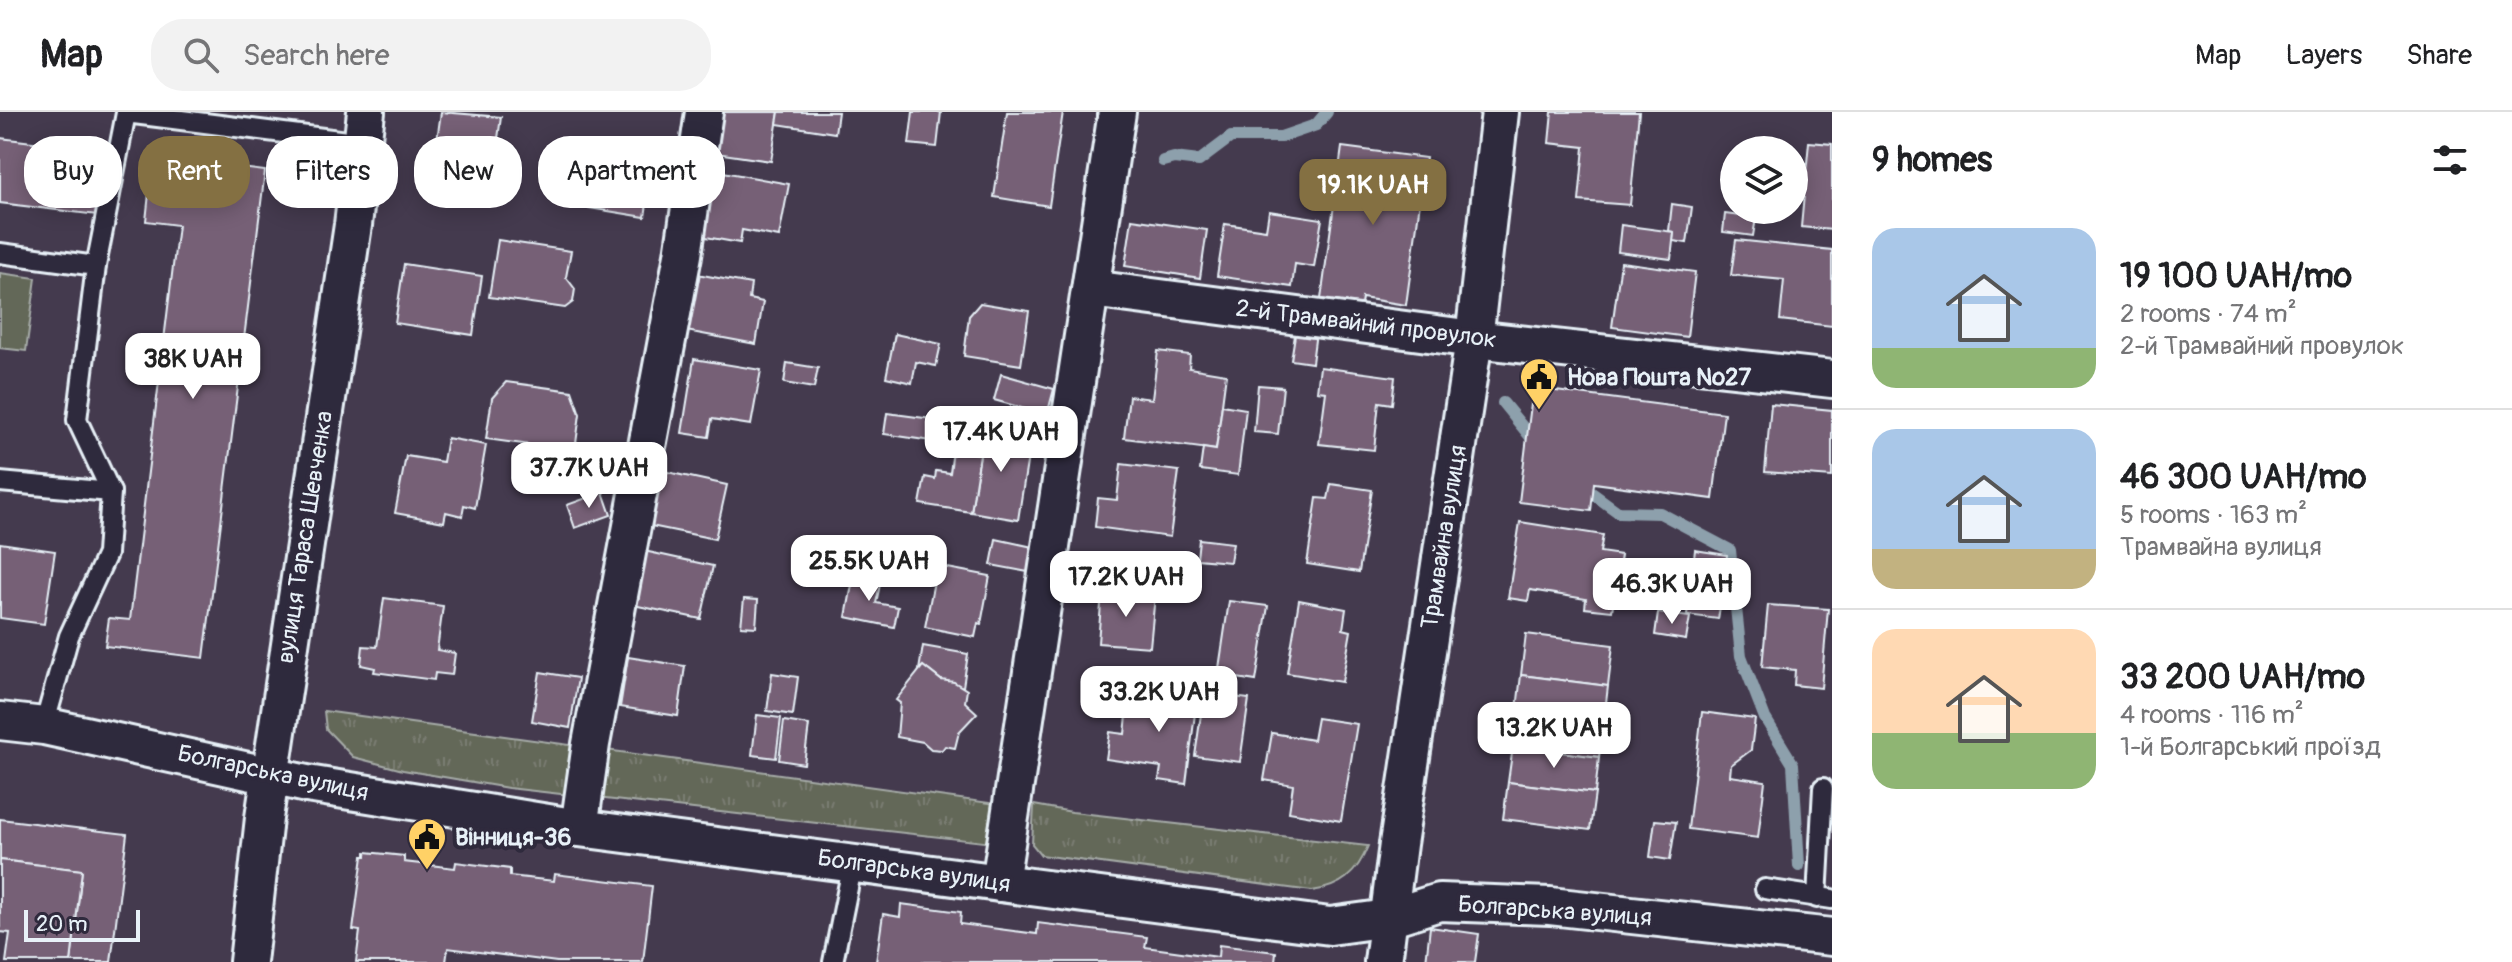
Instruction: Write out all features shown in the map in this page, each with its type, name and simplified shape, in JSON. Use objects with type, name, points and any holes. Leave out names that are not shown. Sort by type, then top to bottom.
[{"type":"street","points":[[579,828],[591,744],[683,255],[704,112]]},
{"type":"street","points":[[1000,883],[1117,112]]},
{"type":"street","name":"Трамвайна вулиця","points":[[1383,962],[1474,339],[1500,112]]},
{"type":"street","name":"вулиця Тараса Шевченка","points":[[248,962],[264,818],[364,128]]},
{"type":"street","name":"2-й Трамвайний провулок","points":[[1091,289],[1474,339],[1832,379]]},
{"type":"street","name":"Болгарська вулиця","points":[[0,721],[44,726],[307,784],[579,828],[1330,926],[1388,918],[1439,902],[1550,906],[1832,937]]},
{"type":"lane","points":[[44,726],[69,636],[107,554],[111,492],[77,420],[96,266],[126,113],[364,128]]},
{"type":"lane","points":[[0,253],[96,266]]},
{"type":"lane","points":[[0,482],[111,492]]},
{"type":"lane","points":[[1765,889],[1825,899],[1823,788]]},
{"type":"lane","points":[[833,962],[853,863]]},
{"type":"green space","points":[[0,273],[36,278],[26,351],[0,348]]},
{"type":"green space","points":[[324,711],[997,804],[992,843],[508,788],[403,770],[353,757],[326,729]]},
{"type":"green space","points":[[1034,805],[1368,846],[1347,878],[1312,891],[1041,855],[1032,844]]},
{"type":"building","points":[[441,112],[501,117],[498,136],[438,136]]},
{"type":"building","points":[[723,112],[779,112],[771,161],[725,154],[725,136],[719,136]]},
{"type":"building","points":[[779,112],[838,112],[835,133],[777,124]]},
{"type":"building","points":[[913,112],[941,112],[937,147],[909,144]]},
{"type":"building","points":[[1007,112],[1063,112],[1049,206],[994,197]]},
{"type":"building","points":[[1552,112],[1639,112],[1630,205],[1579,201],[1584,147],[1549,143]]},
{"type":"building","points":[[0,138],[24,141],[24,206],[0,203]]},
{"type":"building","points":[[1809,142],[1832,144],[1832,230],[1801,227],[1801,224],[1808,224]]},
{"type":"building","points":[[1342,147],[1426,158],[1406,305],[1362,298],[1361,305],[1321,299]]},
{"type":"building","points":[[250,169],[265,171],[204,658],[105,646],[109,618],[130,620],[178,225],[146,221],[147,208],[250,208]]},
{"type":"building","points":[[725,172],[789,184],[779,237],[742,230],[740,243],[700,236],[705,208],[725,208]]},
{"type":"building","points":[[1672,204],[1692,207],[1687,243],[1673,241],[1674,232],[1669,231]]},
{"type":"building","points":[[40,208],[98,208],[97,215]]},
{"type":"building","points":[[589,208],[646,208],[645,217]]},
{"type":"building","points":[[1269,211],[1322,219],[1314,267],[1295,264],[1292,287],[1217,276],[1225,224],[1266,230]]},
{"type":"building","points":[[1132,219],[1207,230],[1200,278],[1125,266]]},
{"type":"building","points":[[1724,224],[1755,224],[1753,236],[1723,232]]},
{"type":"building","points":[[1621,225],[1674,232],[1671,259],[1618,252]]},
{"type":"building","points":[[498,240],[571,251],[566,277],[575,289],[573,302],[565,308],[489,297]]},
{"type":"building","points":[[1736,240],[1832,250],[1832,326],[1780,320],[1784,280],[1731,275]]},
{"type":"building","points":[[1621,262],[1695,272],[1687,337],[1612,327]]},
{"type":"building","points":[[404,264],[482,276],[473,335],[395,323]]},
{"type":"building","points":[[697,274],[751,284],[749,299],[763,302],[756,344],[686,331]]},
{"type":"building","points":[[980,303],[1029,311],[1021,365],[964,356],[969,316]]},
{"type":"building","points":[[1296,329],[1316,332],[1312,363],[1291,360]]},
{"type":"building","points":[[895,334],[941,344],[936,366],[916,362],[912,383],[886,377]]},
{"type":"building","points":[[1158,351],[1190,355],[1189,368],[1226,374],[1216,450],[1124,438],[1129,396],[1152,399]]},
{"type":"building","points":[[694,359],[761,370],[751,425],[712,419],[709,437],[682,433]]},
{"type":"building","points":[[787,363],[818,368],[814,388],[784,383]]},
{"type":"building","points":[[1320,367],[1395,377],[1392,404],[1379,402],[1374,450],[1319,444],[1326,392],[1317,391]]},
{"type":"building","points":[[1001,374],[1054,389],[1047,415],[994,400]]},
{"type":"building","points":[[506,382],[572,391],[580,414],[575,451],[486,439],[492,398]]},
{"type":"building","points":[[1258,385],[1283,387],[1278,434],[1254,432]]},
{"type":"building","points":[[1533,388],[1724,413],[1713,499],[1594,483],[1591,511],[1519,502]]},
{"type":"building","points":[[1771,404],[1832,410],[1832,477],[1765,472]]},
{"type":"building","points":[[1222,405],[1246,409],[1238,475],[1200,470],[1203,448],[1216,450]]},
{"type":"building","points":[[887,413],[955,422],[952,444],[884,434]]},
{"type":"building","points":[[984,429],[1031,437],[1018,520],[971,512]]},
{"type":"building","points":[[447,438],[486,445],[475,508],[464,505],[462,516],[446,512],[444,522],[395,513],[406,456],[443,462]]},
{"type":"building","points":[[953,450],[980,454],[971,512],[920,504],[925,477],[935,479],[936,471],[950,473]]},
{"type":"building","points":[[1121,464],[1179,471],[1170,537],[1095,527],[1098,498],[1117,500]]},
{"type":"building","points":[[658,470],[727,485],[715,539],[646,525]]},
{"type":"building","points":[[1331,484],[1372,490],[1359,572],[1307,564],[1317,498],[1328,499]]},
{"type":"building","points":[[603,492],[611,515],[575,528],[567,505]]},
{"type":"building","points":[[1520,522],[1603,535],[1600,552],[1621,555],[1612,611],[1585,608],[1586,599],[1530,590],[1528,601],[1508,598]]},
{"type":"building","points":[[996,539],[1033,547],[1028,572],[991,565]]},
{"type":"building","points":[[1199,539],[1233,543],[1230,562],[1197,559]]},
{"type":"building","points":[[0,543],[55,551],[44,624],[0,618]]},
{"type":"building","points":[[1695,550],[1727,555],[1722,595],[1690,591]]},
{"type":"building","points":[[644,551],[713,566],[701,619],[633,605]]},
{"type":"building","points":[[937,566],[990,576],[981,624],[978,623],[975,637],[925,627]]},
{"type":"building","points":[[854,574],[881,580],[876,603],[898,607],[894,627],[846,617]]},
{"type":"building","points":[[1102,591],[1155,595],[1150,647],[1098,643]]},
{"type":"building","points":[[1690,591],[1722,595],[1718,619],[1687,615]]},
{"type":"building","points":[[384,598],[443,606],[437,650],[455,653],[452,675],[435,673],[434,680],[374,672],[375,668],[361,665],[363,646],[377,647]]},
{"type":"building","points":[[744,599],[758,600],[756,627],[741,626]]},
{"type":"building","points":[[1299,600],[1346,609],[1343,629],[1351,631],[1342,682],[1287,673]]},
{"type":"building","points":[[1229,601],[1268,606],[1256,681],[1218,675]]},
{"type":"building","points":[[1768,605],[1828,609],[1821,688],[1794,685],[1795,670],[1762,667]]},
{"type":"building","points":[[1658,613],[1690,617],[1686,640],[1655,635]]},
{"type":"building","points":[[1526,634],[1613,645],[1608,686],[1521,675]]},
{"type":"building","points":[[923,646],[968,654],[963,687],[941,680],[923,666],[919,670]]},
{"type":"building","points":[[628,657],[685,666],[678,716],[620,707]]},
{"type":"building","points":[[923,666],[941,680],[954,682],[967,690],[965,702],[977,713],[959,732],[955,748],[945,746],[942,750],[931,749],[923,742],[897,737],[900,703],[896,700]]},
{"type":"building","points":[[540,672],[578,678],[570,728],[532,721]]},
{"type":"building","points":[[772,673],[798,677],[793,715],[767,711]]},
{"type":"building","points":[[1521,675],[1608,686],[1604,720],[1517,709]]},
{"type":"building","points":[[1158,684],[1198,690],[1186,784],[1159,780],[1161,767],[1106,759],[1110,732],[1125,734],[1128,706],[1154,710]]},
{"type":"building","points":[[1204,693],[1249,699],[1240,762],[1195,756]]},
{"type":"building","points":[[1517,709],[1604,720],[1599,757],[1513,746]]},
{"type":"building","points":[[1702,712],[1755,719],[1751,750],[1731,765],[1730,776],[1765,781],[1758,838],[1688,829]]},
{"type":"building","points":[[757,715],[781,718],[776,758],[752,755]]},
{"type":"building","points":[[1317,718],[1357,724],[1341,821],[1289,812],[1293,785],[1264,780],[1272,733],[1313,740]]},
{"type":"building","points":[[784,721],[809,725],[804,764],[779,760]]},
{"type":"building","points":[[1513,746],[1599,757],[1595,793],[1508,782]]},
{"type":"building","points":[[1508,782],[1595,793],[1590,830],[1503,819]]},
{"type":"building","points":[[0,819],[127,834],[111,962],[71,962],[82,870],[0,860]]},
{"type":"building","points":[[1655,820],[1676,822],[1670,860],[1650,857]]},
{"type":"building","points":[[366,852],[404,856],[404,862],[455,868],[456,862],[510,869],[510,876],[554,881],[555,874],[652,886],[643,962],[557,962],[448,948],[446,962],[356,962],[360,931],[353,930]]},
{"type":"building","points":[[0,860],[82,870],[71,962],[6,962],[10,933],[0,932]]},
{"type":"building","points":[[901,904],[961,912],[960,924],[1037,934],[1038,923],[1147,937],[1145,947],[1218,957],[1219,945],[1276,952],[1275,961],[1286,962],[876,962],[883,914],[900,917]]},
{"type":"building","points":[[1430,927],[1479,934],[1475,962],[1426,962]]},
{"type":"waterway","points":[[1163,161],[1174,158],[1199,161],[1231,137],[1281,137],[1316,125],[1327,112]]},
{"type":"waterway","points":[[1503,403],[1538,446]]},
{"type":"waterway","points":[[1581,485],[1618,512],[1660,513],[1730,550],[1741,656],[1765,718],[1793,764],[1799,866]]},
{"type":"place","name":"Нова Пошта №27","points":[[1539,411]]},
{"type":"place","name":"Вінниця-36","points":[[427,871]]}]
